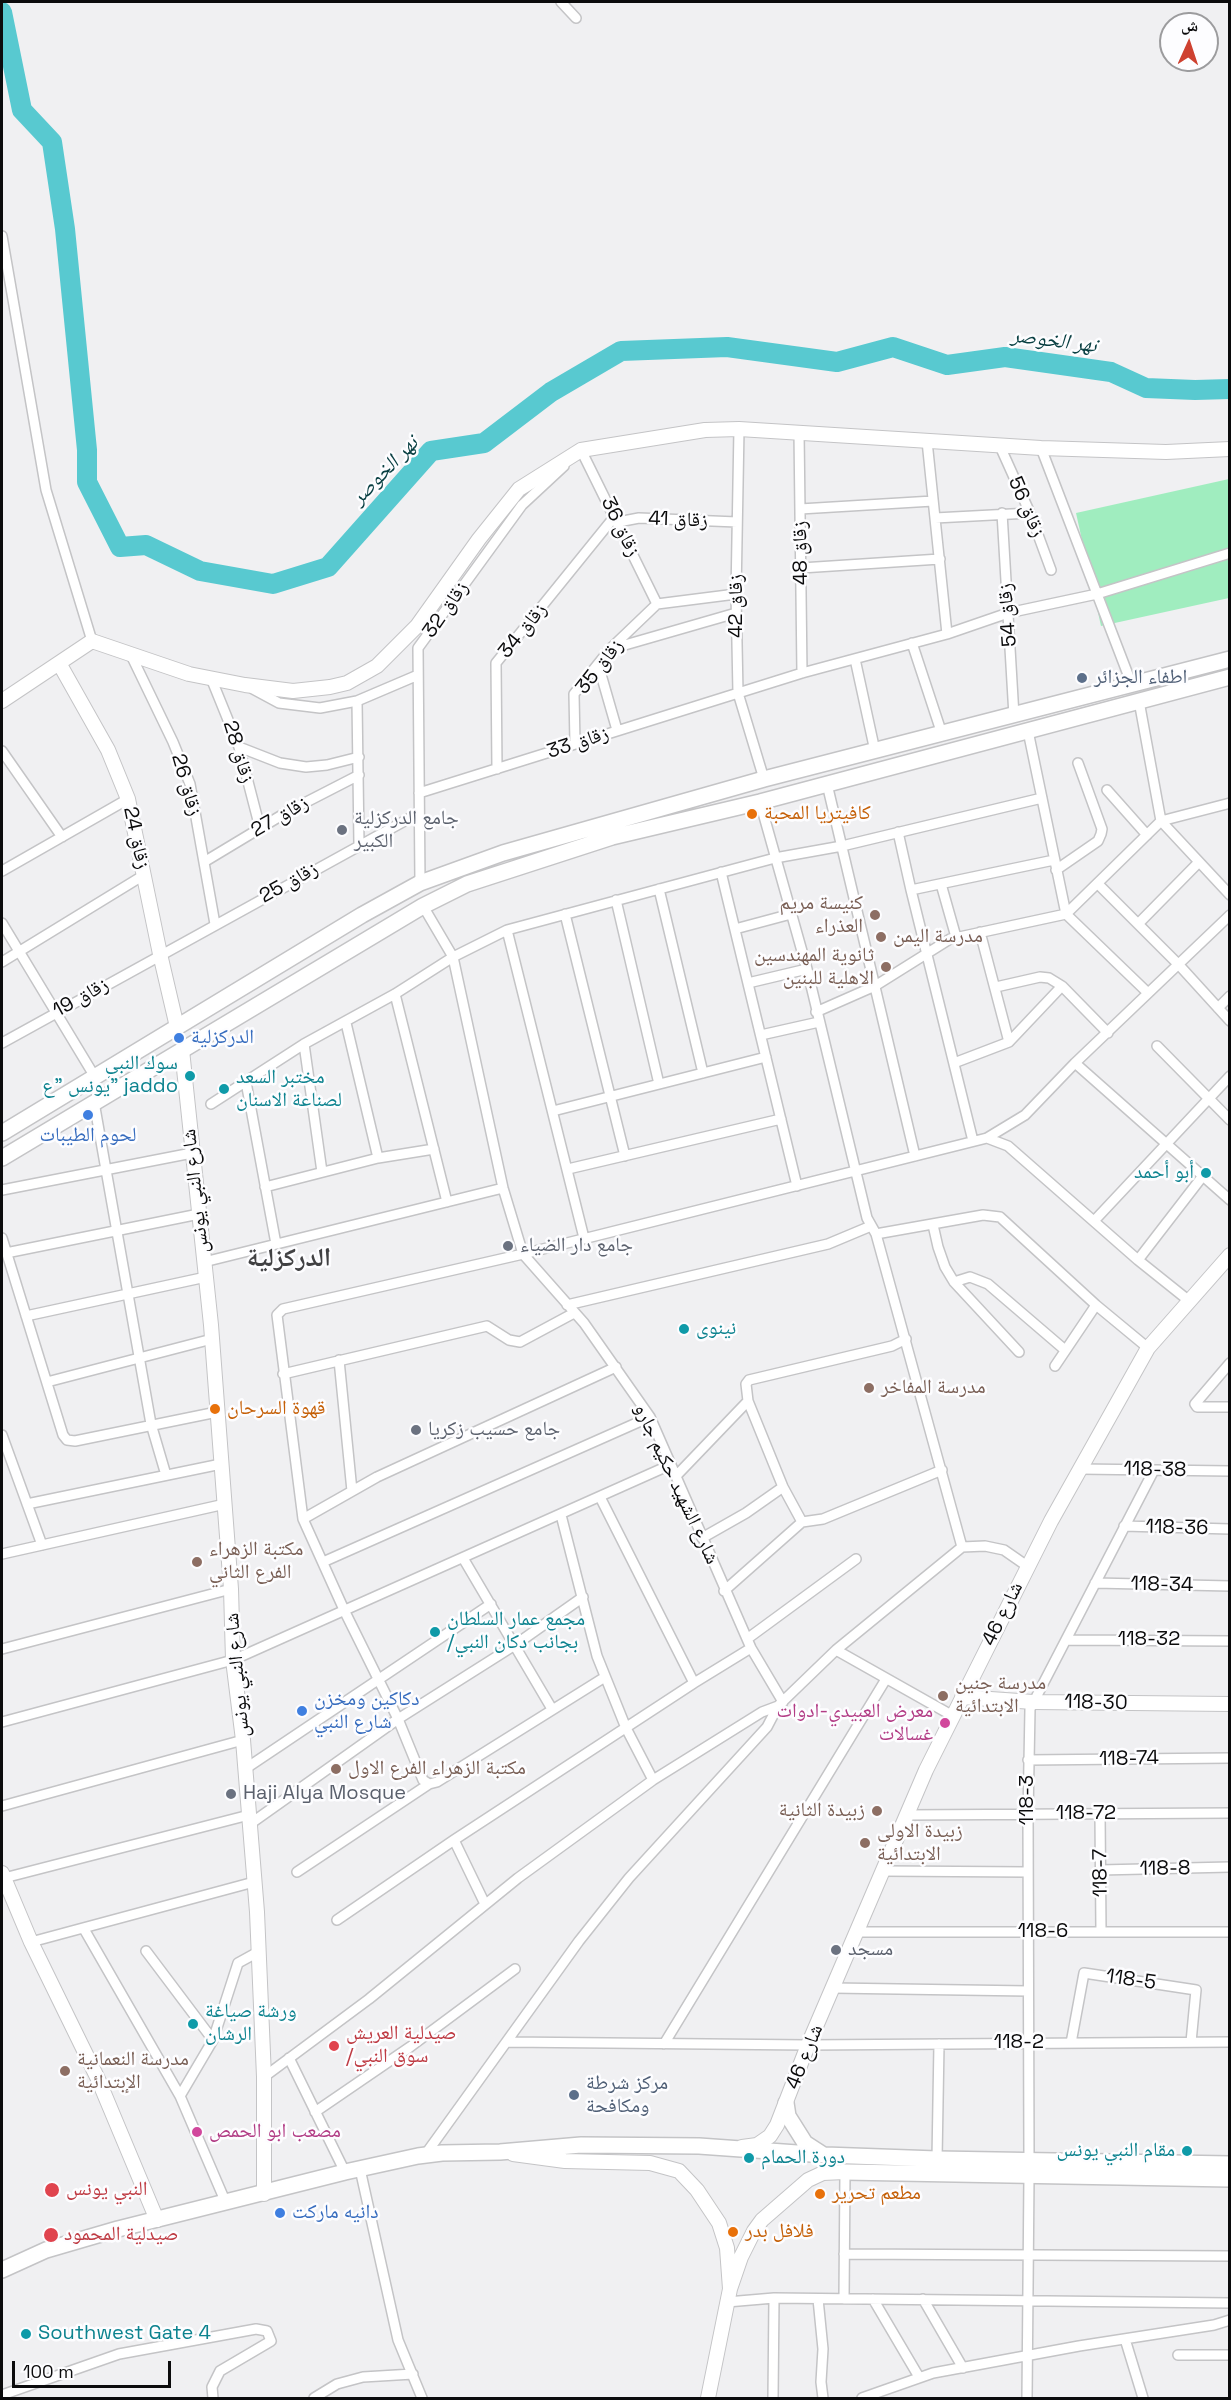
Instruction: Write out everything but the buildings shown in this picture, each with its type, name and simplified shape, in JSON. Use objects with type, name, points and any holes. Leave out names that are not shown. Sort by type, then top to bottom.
[{"type":"main road","points":[[2,1133],[362,915],[420,883],[503,853],[764,779],[1230,659]]},
{"type":"main road","points":[[2,1158],[423,906],[467,884],[612,837],[760,802],[1230,677]]},
{"type":"main road","points":[[786,2103],[788,2116],[805,2143],[825,2155]]},
{"type":"main road","points":[[2,2258],[46,2250],[345,2172],[425,2155],[500,2152],[580,2145],[725,2147],[825,2155],[937,2159],[1029,2169],[1230,2179]]},
{"type":"main road","points":[[845,2172],[1230,2164]]},
{"type":"main road","points":[[2,2270],[46,2250]]},
{"type":"street","points":[[561,2],[576,18]]},
{"type":"street","points":[[2,236],[46,490],[92,641]]},
{"type":"street","points":[[92,641],[189,674],[246,685],[293,691],[347,683],[377,666],[417,626],[479,539],[519,489],[581,450],[705,430],[739,429],[1041,448],[1166,452],[1230,449]]},
{"type":"street","name":"زقاق 42","points":[[739,429],[736,594],[738,693],[764,779]]},
{"type":"street","name":"زقاق 48","points":[[799,432],[802,673]]},
{"type":"street","points":[[927,441],[947,634]]},
{"type":"street","name":"زقاق 56","points":[[999,444],[1030,513],[1051,570]]},
{"type":"street","points":[[1041,448],[1132,685]]},
{"type":"street","name":"زقاق 36","points":[[581,450],[657,604]]},
{"type":"street","name":"زقاق 32","points":[[420,883],[418,648],[522,505],[581,450]]},
{"type":"street","points":[[800,508],[933,501]]},
{"type":"street","name":"زقاق 54","points":[[1002,513],[1014,716]]},
{"type":"street","points":[[935,518],[1030,513]]},
{"type":"street","name":"زقاق 41","points":[[617,519],[737,522]]},
{"type":"street","name":"زقاق 34","points":[[497,768],[496,663],[617,519]]},
{"type":"street","name":"زقاق 33","points":[[419,793],[802,673],[947,634],[1008,613],[1097,594],[1230,554]]},
{"type":"street","points":[[801,568],[940,559]]},
{"type":"street","points":[[657,604],[736,594]]},
{"type":"street","name":"زقاق 35","points":[[575,744],[574,694],[610,649],[657,604]]},
{"type":"street","points":[[610,649],[736,613]]},
{"type":"street","points":[[417,626],[418,648]]},
{"type":"street","points":[[2,701],[92,641]]},
{"type":"street","points":[[912,643],[942,734]]},
{"type":"street","name":"زقاق 26","points":[[131,655],[173,742],[190,784],[215,924]]},
{"type":"street","points":[[855,659],[875,751]]},
{"type":"street","name":"زقاق 24","points":[[59,663],[108,750],[128,799],[177,1027]]},
{"type":"street","points":[[598,664],[617,730]]},
{"type":"street","points":[[246,685],[279,703],[320,708],[357,701],[418,675]]},
{"type":"street","name":"زقاق 28","points":[[211,678],[239,747],[260,828]]},
{"type":"street","points":[[357,701],[359,845]]},
{"type":"street","points":[[1139,701],[1161,821],[1230,894]]},
{"type":"street","points":[[1028,731],[1066,914],[1148,993]]},
{"type":"street","points":[[239,747],[280,763],[306,767],[327,765],[359,757]]},
{"type":"street","points":[[2,751],[62,837]]},
{"type":"street","points":[[1056,870],[1098,841],[1101,834],[1102,829],[1078,763]]},
{"type":"street","name":"زقاق 27","points":[[204,862],[260,828],[359,775]]},
{"type":"street","points":[[827,784],[915,1156]]},
{"type":"street","points":[[1107,790],[1147,835]]},
{"type":"street","points":[[211,1104],[304,1044],[346,1023],[453,957],[507,930],[776,858],[842,846],[1042,798]]},
{"type":"street","points":[[2,871],[128,799]]},
{"type":"street","points":[[760,802],[807,969],[867,1218],[874,1230],[906,1339],[962,1546]]},
{"type":"street","points":[[761,1035],[818,1017],[875,987],[950,939],[1066,914],[1161,821],[1230,803]]},
{"type":"street","name":"زقاق 25","points":[[160,954],[419,813]]},
{"type":"street","points":[[898,832],[973,1141]]},
{"type":"street","points":[[911,890],[1054,860]]},
{"type":"street","points":[[1138,924],[1199,862]]},
{"type":"street","points":[[721,872],[797,1186]]},
{"type":"street","points":[[2,962],[144,875]]},
{"type":"street","points":[[941,884],[956,937]]},
{"type":"street","points":[[1098,884],[1179,964],[1230,1021]]},
{"type":"street","points":[[659,889],[703,1073]]},
{"type":"street","points":[[616,900],[659,1084]]},
{"type":"street","points":[[423,906],[453,957],[503,1188],[523,1254]]},
{"type":"street","points":[[564,914],[625,1156]]},
{"type":"street","points":[[735,929],[791,914]]},
{"type":"street","points":[[429,1784],[423,1780],[398,1719],[303,1520],[277,1315],[283,1309],[523,1254],[987,1138],[1025,1116],[1075,1063],[1230,915]]},
{"type":"street","points":[[2,923],[95,1077]]},
{"type":"street","points":[[507,930],[584,1238]]},
{"type":"street","points":[[980,932],[1009,1042]]},
{"type":"street","name":"زقاق 19","points":[[2,1043],[160,954]]},
{"type":"street","points":[[748,983],[807,969]]},
{"type":"street","points":[[996,987],[1041,977],[1049,978],[1062,986],[1108,1033]]},
{"type":"street","points":[[954,1063],[1009,1042],[1062,986]]},
{"type":"street","points":[[395,994],[447,1202]]},
{"type":"street","points":[[1218,1008],[1230,996]]},
{"type":"street","points":[[346,1023],[378,1158]]},
{"type":"street","points":[[304,1044],[322,1172]]},
{"type":"street","points":[[1157,1046],[1230,1120]]},
{"type":"street","name":"شارع النبي يونس","points":[[182,1050],[212,1339],[231,1589],[233,1660],[243,1740],[254,1881],[264,2077],[264,2194]]},
{"type":"street","points":[[553,1111],[766,1058]]},
{"type":"street","points":[[1075,1063],[1165,1145],[1230,1200]]},
{"type":"street","points":[[1094,1221],[1230,1076]]},
{"type":"street","points":[[246,1082],[276,1244]]},
{"type":"street","points":[[94,1102],[151,1424],[166,1475]]},
{"type":"street","points":[[568,1169],[781,1119]]},
{"type":"street","points":[[987,1138],[1008,1146],[1138,1260],[1188,1300]]},
{"type":"street","points":[[265,1187],[378,1158],[434,1149]]},
{"type":"street","points":[[2,1190],[192,1153]]},
{"type":"street","points":[[1138,1260],[1202,1177]]},
{"type":"street","points":[[204,1262],[503,1188]]},
{"type":"street","points":[[6,1253],[199,1214]]},
{"type":"street","points":[[567,1305],[828,1244],[874,1230],[933,1225],[983,1215],[1000,1216],[1096,1305],[1148,1348]]},
{"type":"street","points":[[933,1225],[938,1247],[954,1282],[1019,1352]]},
{"type":"street","points":[[2,1238],[63,1435],[67,1440],[75,1441],[218,1412]]},
{"type":"street","name":"شارع الشهيد حكيم جارو","points":[[523,1254],[574,1313],[616,1367],[650,1417],[670,1465],[677,1475],[724,1591],[780,1704]]},
{"type":"street","name":"شارع 46","points":[[725,2147],[757,2145],[770,2136],[777,2125],[808,2045],[907,1815],[1027,1566],[1148,1348],[1230,1255]]},
{"type":"street","points":[[26,1316],[206,1277]]},
{"type":"street","points":[[954,1282],[969,1277],[988,1284],[1065,1350]]},
{"type":"street","points":[[1055,1366],[1096,1305]]},
{"type":"street","points":[[283,1374],[487,1326],[509,1340],[520,1342],[574,1313]]},
{"type":"street","points":[[47,1382],[212,1339]]},
{"type":"street","points":[[802,1522],[783,1487],[748,1401],[746,1390],[749,1380],[892,1346],[906,1339]]},
{"type":"street","points":[[339,1360],[352,1491]]},
{"type":"street","points":[[1229,1364],[1195,1404],[1197,1407],[1230,1407]]},
{"type":"street","points":[[303,1520],[377,1477],[616,1367]]},
{"type":"street","points":[[677,1475],[748,1401]]},
{"type":"street","points":[[323,1562],[650,1417]]},
{"type":"street","points":[[2,1435],[42,1545]]},
{"type":"street","points":[[27,1504],[221,1464]]},
{"type":"street","points":[[2,1722],[233,1660],[345,1612],[670,1465]]},
{"type":"street","name":"118-38","points":[[1080,1469],[1230,1471]]},
{"type":"street","points":[[724,1591],[802,1522],[823,1519],[942,1470]]},
{"type":"street","name":"118-3","points":[[1026,2398],[1029,2169],[1028,1718],[1034,1702],[1154,1470]]},
{"type":"street","points":[[702,1538],[746,1513],[783,1487]]},
{"type":"street","points":[[600,1497],[694,1683]]},
{"type":"street","points":[[2,1554],[225,1504]]},
{"type":"street","points":[[561,1515],[597,1656],[626,1728],[653,1780]]},
{"type":"street","name":"118-36","points":[[1124,1526],[1230,1529]]},
{"type":"street","points":[[425,2155],[579,1941],[622,1887],[767,1727],[780,1704],[836,1650],[962,1546],[985,1546],[1004,1550],[1027,1566]]},
{"type":"street","points":[[463,1558],[552,1708]]},
{"type":"street","points":[[337,1920],[454,1840],[694,1683],[749,1644],[856,1559]]},
{"type":"street","name":"118-34","points":[[1095,1583],[1230,1586]]},
{"type":"street","points":[[2,1648],[231,1589]]},
{"type":"street","points":[[157,2220],[98,2079],[31,1942],[3,1875],[249,1820],[398,1719],[515,1645],[583,1597]]},
{"type":"street","points":[[245,1769],[491,1604]]},
{"type":"street","name":"118-32","points":[[1068,1640],[1230,1641]]},
{"type":"street","points":[[836,1650],[953,1716]]},
{"type":"street","points":[[297,1872],[429,1784],[437,1782],[552,1708],[605,1677]]},
{"type":"street","points":[[664,2044],[886,1679]]},
{"type":"street","name":"118-30","points":[[962,1697],[1034,1702],[1230,1704]]},
{"type":"street","points":[[264,2077],[369,1999],[518,1878],[653,1780],[762,1712],[780,1704]]},
{"type":"street","points":[[2,1806],[243,1740]]},
{"type":"street","name":"118-74","points":[[1028,1760],[1230,1758]]},
{"type":"street","name":"118-72","points":[[907,1815],[1230,1813]]},
{"type":"street","name":"118-7","points":[[1100,1814],[1101,1932]]},
{"type":"street","points":[[454,1840],[485,1904]]},
{"type":"street","name":"118-8","points":[[1100,1870],[1230,1867]]},
{"type":"street","points":[[883,1870],[1028,1872]]},
{"type":"street","points":[[31,1942],[254,1881]]},
{"type":"street","points":[[84,1929],[180,2097],[226,2203]]},
{"type":"street","name":"118-6","points":[[857,1932],[1230,1932]]},
{"type":"street","points":[[146,1951],[213,2040]]},
{"type":"street","points":[[180,2097],[213,2040],[238,1963],[258,1952]]},
{"type":"street","points":[[315,2112],[410,2047],[515,1969]]},
{"type":"street","name":"118-5","points":[[1071,2043],[1084,1973],[1196,1990],[1191,2042]]},
{"type":"street","points":[[833,1988],[1028,1991]]},
{"type":"street","name":"118-2","points":[[507,2042],[808,2045],[1230,2042]]},
{"type":"street","points":[[937,2159],[939,2044]]},
{"type":"street","points":[[289,2058],[345,2172]]},
{"type":"street","points":[[500,2152],[565,2161],[650,2163],[679,2172],[697,2190],[719,2223],[727,2248],[728,2296]]},
{"type":"street","points":[[360,2169],[398,2340],[422,2398]]},
{"type":"street","points":[[708,2398],[728,2296],[748,2243],[762,2220],[801,2185],[816,2175],[845,2172],[844,2299]]},
{"type":"street","points":[[844,2254],[1230,2256]]},
{"type":"street","points":[[728,2296],[1230,2303]]},
{"type":"street","points":[[773,2398],[774,2298]]},
{"type":"street","points":[[818,2299],[823,2349],[821,2382],[823,2398]]},
{"type":"street","points":[[873,2299],[919,2378]]},
{"type":"street","points":[[923,2299],[963,2368]]},
{"type":"street","points":[[862,2398],[919,2378],[963,2368],[1214,2325],[1230,2320]]},
{"type":"street","points":[[2,2395],[119,2354],[256,2329],[267,2331],[271,2340],[220,2371],[212,2387],[213,2398]]},
{"type":"street","points":[[1125,2339],[1143,2398]]},
{"type":"street","points":[[1178,2355],[1230,2355]]},
{"type":"street","points":[[315,2398],[337,2384],[363,2377],[413,2374]]},
{"type":"green space","points":[[1229,479],[1229,598],[1101,626],[1076,513]]},
{"type":"waterway","name":"نهر الخوصر","points":[[2,12],[22,110],[52,142],[65,229],[87,450],[87,482],[120,547],[146,545],[200,571],[273,584],[328,567],[431,451],[484,443],[551,392],[621,351],[727,347],[837,362],[893,347],[947,365],[1005,357],[1111,372],[1146,388],[1230,389]]},
{"type":"place","name":"اطفاء الجزائر","points":[[1082,678]]},
{"type":"place","name":"كافيتريا المحبة","points":[[752,814]]},
{"type":"place","name":"جامع الدركزلية الكبير","points":[[342,830]]},
{"type":"place","name":"كنيسة مريم العذراء","points":[[875,915]]},
{"type":"place","name":"مدرسة اليمن","points":[[881,937]]},
{"type":"place","name":"ثانوية المهندسين الاهلية للبنين","points":[[886,967]]},
{"type":"place","name":"الدركزلية","points":[[179,1038]]},
{"type":"place","name":"سوك النبي يونس \"ع\" jaddo","points":[[190,1076]]},
{"type":"place","name":"مختبر السعد لصناعة الاسنان","points":[[224,1089]]},
{"type":"place","name":"لحوم الطيبات","points":[[88,1115]]},
{"type":"place","name":"أبو أحمد","points":[[1206,1173]]},
{"type":"place","name":"جامع دار الضياء","points":[[508,1246]]},
{"type":"place","name":"نينوى","points":[[684,1329]]},
{"type":"place","name":"مدرسة المفاخر","points":[[869,1388]]},
{"type":"place","name":"قهوة السرحان","points":[[215,1409]]},
{"type":"place","name":"جامع حسيب زكريا","points":[[416,1430]]},
{"type":"place","name":"مكتبة الزهراء الفرع الثاني","points":[[197,1562]]},
{"type":"place","name":"مجمع عمار السلطان /بجانب دكان النبي","points":[[435,1632]]},
{"type":"place","name":"مدرسة جنين الابتدائية","points":[[943,1696]]},
{"type":"place","name":"دكاكين ومخزن شارع النبي","points":[[302,1711]]},
{"type":"place","name":"معرض العبيدي-ادوات غسالات","points":[[945,1723]]},
{"type":"place","name":"مكتبة الزهراء الفرع الاول","points":[[336,1769]]},
{"type":"place","name":"Haji Alya Mosque","points":[[231,1794]]},
{"type":"place","name":"زبيدة الثانية","points":[[877,1811]]},
{"type":"place","name":"زبيدة الاولى الابتدائية","points":[[865,1843]]},
{"type":"place","name":"مسجد","points":[[836,1950]]},
{"type":"place","name":"ورشة صياغة الرشان","points":[[193,2024]]},
{"type":"place","name":"صيدلية العريش /سوق النبي","points":[[334,2046]]},
{"type":"place","name":"مدرسة النعمانية الإبتدائية","points":[[65,2071]]},
{"type":"place","name":"مركز شرطة ومكافحة","points":[[574,2095]]},
{"type":"place","name":"مصعب ابو الحمص","points":[[197,2132]]},
{"type":"place","name":"مقام النبي يونس","points":[[1187,2151]]},
{"type":"place","name":"دورة الحمام","points":[[749,2158]]},
{"type":"place","name":"النبي يونس","points":[[52,2190]]},
{"type":"place","name":"مطعم تحرير","points":[[820,2194]]},
{"type":"place","name":"دانيه ماركت","points":[[280,2213]]},
{"type":"place","name":"فلافل بدر","points":[[733,2232]]},
{"type":"place","name":"صيدلية المحمود","points":[[51,2235]]},
{"type":"place","name":"Southwest Gate 4","points":[[26,2334]]},
{"type":"district","name":"الدركزلية","points":[[289,1259]]}]
